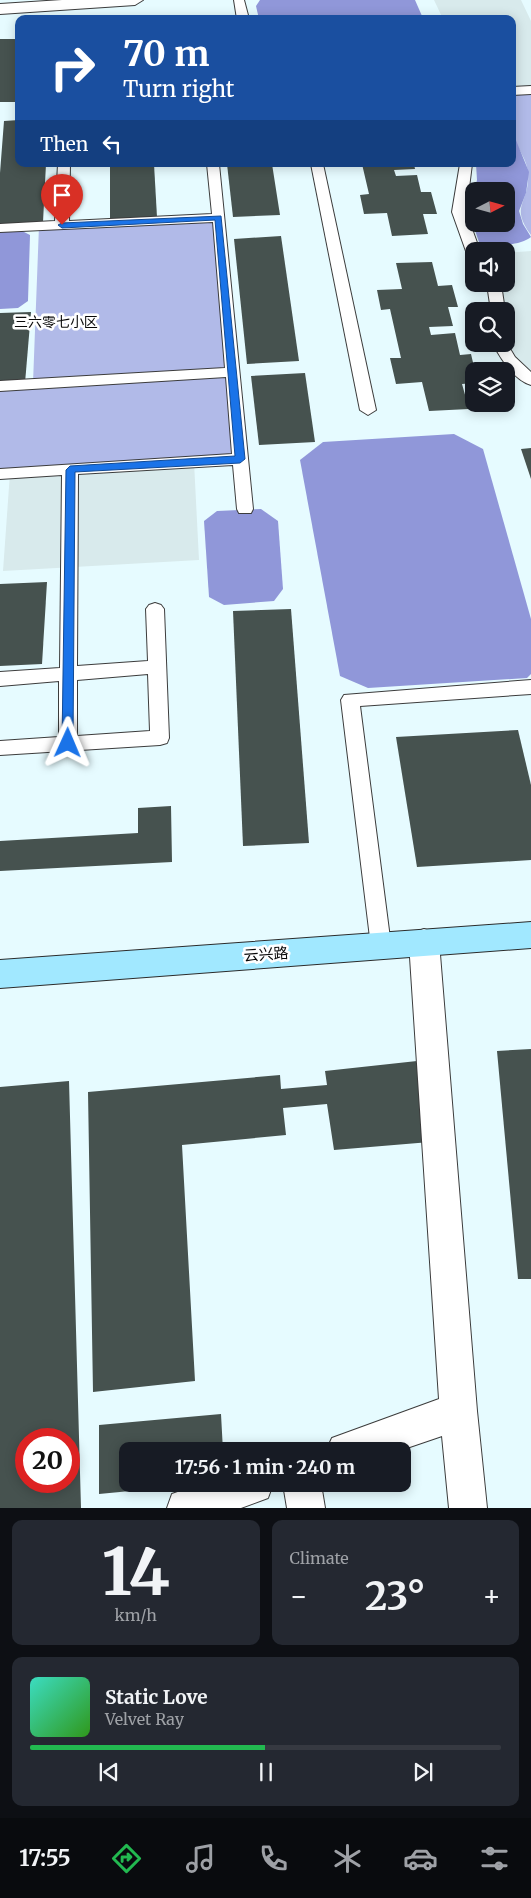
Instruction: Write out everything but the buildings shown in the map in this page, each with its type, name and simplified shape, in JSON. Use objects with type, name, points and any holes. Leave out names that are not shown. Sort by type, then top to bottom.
[{"type":"main road","name":"云兴路","points":[[0,974],[531,934]]},
{"type":"street","points":[[0,8],[135,0]]},
{"type":"street","points":[[424,942],[458,1411],[468,1508]]},
{"type":"street","points":[[370,1442],[458,1411]]},
{"type":"street","points":[[186,1508],[231,1492]]},
{"type":"street","points":[[303,1492],[306,1508]]},
{"type":"lane","points":[[239,0],[242,15]]},
{"type":"lane","points":[[516,91],[531,90]]},
{"type":"lane","points":[[62,225],[64,167]]},
{"type":"lane","points":[[213,167],[245,509]]},
{"type":"lane","points":[[318,167],[368,410]]},
{"type":"lane","points":[[466,167],[458,212],[469,242]]},
{"type":"lane","points":[[0,228],[219,218]]},
{"type":"lane","points":[[504,352],[509,360],[531,380]]},
{"type":"lane","points":[[0,386],[232,372]]},
{"type":"lane","points":[[0,474],[240,459]]},
{"type":"lane","points":[[68,743],[70,470]]},
{"type":"lane","points":[[0,748],[160,738],[155,609]]},
{"type":"lane","points":[[0,679],[157,667]]},
{"type":"lane","points":[[381,946],[350,700],[531,687]]},
{"type":"shaded area","points":[[260,0],[415,0],[422,15],[258,15],[256,6]]},
{"type":"shaded area","points":[[434,0],[521,0],[531,21],[531,90],[516,91],[516,15],[441,15]]},
{"type":"shaded area","points":[[531,90],[531,235],[525,225],[521,210],[528,184],[528,174],[516,141],[516,91]]},
{"type":"shaded area","points":[[516,140],[529,172],[526,193],[519,211],[523,224],[531,237],[515,243],[479,242],[476,232],[515,232],[515,182],[476,182],[476,167],[516,167]]},
{"type":"shaded area","points":[[219,218],[241,459],[0,474],[0,386],[33,383],[39,226]]},
{"type":"shaded area","points":[[20,230],[30,235],[28,301],[18,308],[0,309],[0,231]]},
{"type":"shaded area","points":[[531,251],[531,380],[528,379],[511,352],[515,352],[515,302],[497,302],[495,292],[515,292],[515,252]]},
{"type":"shaded area","points":[[454,434],[483,449],[531,619],[531,674],[527,678],[368,688],[340,676],[300,460],[323,442]]},
{"type":"shaded area","points":[[194,462],[199,560],[3,571],[10,473]]},
{"type":"shaded area","points":[[261,509],[278,521],[283,589],[274,601],[224,605],[209,597],[204,521],[217,511]]},
{"type":"district","name":"三六零七小区","points":[[56,322]]},
{"type":"route","points":[[62,225],[219,218],[240,459],[70,470],[68,743]]}]
